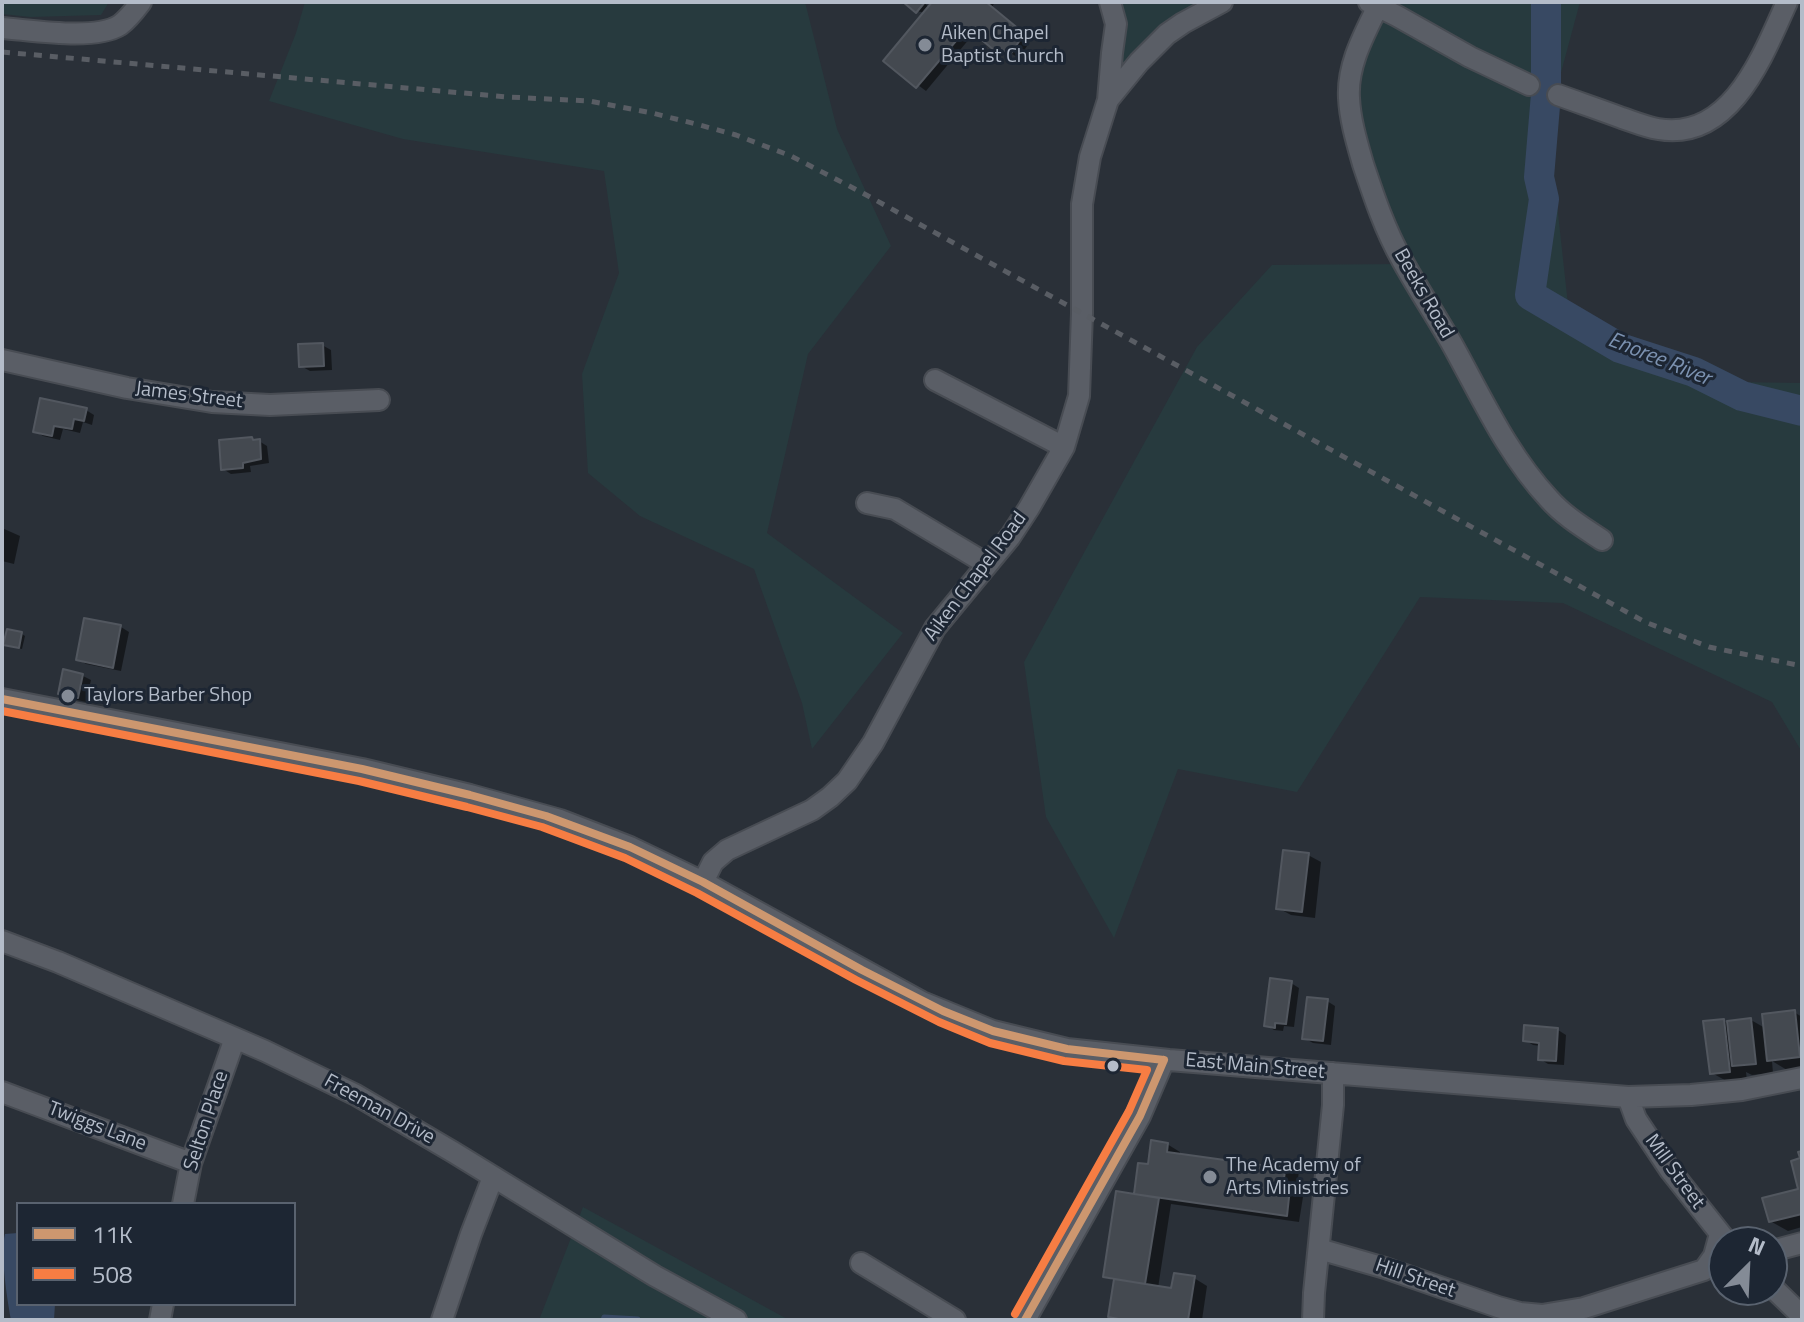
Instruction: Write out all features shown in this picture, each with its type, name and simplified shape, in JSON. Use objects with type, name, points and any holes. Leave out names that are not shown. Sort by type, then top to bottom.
[{"type":"street","points":[[2,28],[57,33],[106,31],[129,17],[141,2]]},
{"type":"street","points":[[1108,100],[1116,24],[1110,2]]},
{"type":"street","name":"Aiken Chapel Road","points":[[703,882],[713,862],[727,850],[812,810],[847,781],[873,743],[935,628],[1010,537],[1064,447],[1079,396],[1082,204],[1090,157],[1108,100],[1167,34],[1222,2]]},
{"type":"street","points":[[1558,95],[1653,128],[1676,130],[1703,124],[1713,119],[1742,89],[1787,2]]},
{"type":"street","points":[[1374,4],[1470,57],[1529,85]]},
{"type":"street","name":"Beeks Road","points":[[1374,4],[1354,57],[1349,99],[1359,149],[1385,226],[1514,455],[1551,502],[1602,540]]},
{"type":"street","name":"James Street","points":[[2,360],[127,388],[212,402],[270,405],[379,400]]},
{"type":"street","points":[[935,380],[1064,447]]},
{"type":"street","points":[[867,503],[895,509],[987,564]]},
{"type":"street","name":"East Main Street","points":[[2,699],[362,769],[560,820],[630,847],[703,882],[922,1002],[981,1026],[1067,1049],[1164,1060],[1628,1097],[1742,1090],[1802,1078]]},
{"type":"street","name":"Freeman Drive","points":[[2,941],[235,1038],[356,1095],[655,1276],[736,1320]]},
{"type":"street","name":"Selton Place","points":[[183,1202],[191,1163],[235,1038]]},
{"type":"street","points":[[1025,1320],[1140,1116],[1164,1060]]},
{"type":"street","points":[[1313,1320],[1333,1105],[1333,1073]]},
{"type":"street","name":"Twiggs Lane","points":[[2,1092],[191,1163]]},
{"type":"street","name":"Mill Street","points":[[1628,1097],[1636,1119],[1670,1170],[1714,1226]]},
{"type":"street","points":[[442,1320],[493,1177]]},
{"type":"street","name":"Hill Street","points":[[1319,1249],[1498,1307],[1542,1315],[1584,1308],[1704,1270],[1708,1264]]},
{"type":"street","points":[[861,1263],[955,1320]]},
{"type":"green space","points":[[2,2],[109,2],[101,15],[31,17],[2,14]]},
{"type":"green space","points":[[305,2],[805,2],[837,129],[891,246],[808,354],[767,533],[903,633],[812,749],[802,703],[754,569],[640,516],[588,473],[582,374],[619,273],[604,171],[403,139],[269,101]]},
{"type":"green space","points":[[1118,2],[1201,2],[1139,48],[1118,75]]},
{"type":"green space","points":[[1371,2],[1580,2],[1548,121],[1569,314],[1735,382],[1802,383],[1802,752],[1772,702],[1563,603],[1420,597],[1297,792],[1178,769],[1114,938],[1046,817],[1024,662],[1197,347],[1272,265],[1405,264],[1357,119]]},
{"type":"green space","points":[[583,1207],[789,1320],[539,1320]]},
{"type":"water","points":[[16,1233],[16,1306],[55,1306],[54,1320],[11,1320],[3,1253],[5,1234]]},
{"type":"building","points":[[903,2],[925,2],[916,13]]},
{"type":"building","name":"Aiken Chapel Baptist Church","points":[[932,2],[986,2],[1020,30],[1016,36],[1020,40],[1010,55],[1003,50],[1000,55],[967,28],[916,88],[883,61]]},
{"type":"building","points":[[323,343],[324,366],[299,367],[298,344]]},
{"type":"building","points":[[40,398],[87,408],[84,421],[74,419],[72,429],[54,426],[52,436],[33,432]]},
{"type":"building","points":[[252,437],[253,440],[260,439],[261,459],[243,463],[243,468],[221,470],[219,440]]},
{"type":"building","points":[[84,618],[121,625],[113,668],[76,660]]},
{"type":"building","points":[[7,629],[22,632],[19,648],[3,645]]},
{"type":"building","points":[[63,669],[83,674],[78,698],[58,694]]},
{"type":"building","points":[[1283,850],[1309,853],[1302,912],[1276,909]]},
{"type":"building","points":[[1270,978],[1292,981],[1286,1024],[1275,1023],[1275,1028],[1264,1026]]},
{"type":"building","points":[[1307,997],[1328,999],[1323,1041],[1302,1039]]},
{"type":"building","points":[[1795,1010],[1800,1057],[1767,1061],[1762,1014]]},
{"type":"building","points":[[1751,1018],[1756,1064],[1732,1066],[1727,1021]]},
{"type":"building","points":[[1724,1019],[1730,1072],[1710,1074],[1703,1021]]},
{"type":"building","points":[[1524,1025],[1558,1028],[1556,1061],[1538,1060],[1539,1043],[1523,1041]]},
{"type":"building","name":"The Academy of Arts Ministries","points":[[1151,1140],[1168,1143],[1167,1152],[1268,1166],[1269,1159],[1286,1162],[1283,1187],[1290,1188],[1287,1216],[1134,1194],[1138,1163],[1148,1164]]},
{"type":"building","points":[[1802,1151],[1802,1214],[1769,1222],[1762,1198],[1798,1189],[1791,1161],[1800,1158],[1798,1152]]},
{"type":"building","points":[[1116,1191],[1159,1198],[1145,1284],[1103,1277]]},
{"type":"building","points":[[1174,1273],[1195,1276],[1188,1320],[1108,1317],[1114,1279],[1171,1288]]},
{"type":"waterway","name":"Enoree River","points":[[1546,2],[1546,94],[1539,177],[1544,199],[1530,295],[1620,348],[1694,372],[1742,396],[1802,411]]},
{"type":"waterway","points":[[603,1320],[604,1317],[638,1319]]},
{"type":"railway","points":[[2,52],[508,97],[589,101],[652,113],[736,135],[791,156],[859,191],[1645,622],[1709,647],[1802,666]]},
{"type":"transit line","name":"11K","points":[[2,699],[362,769],[546,816],[630,847],[703,882],[862,970],[943,1011],[993,1031],[1067,1049],[1164,1060]]},
{"type":"transit line","name":"508","points":[[2,711],[359,781],[542,827],[625,858],[697,893],[856,980],[939,1022],[990,1043],[1064,1061],[1147,1070],[1129,1111],[1015,1314]]},
{"type":"transit line","name":"11K","points":[[1025,1320],[1140,1116],[1164,1060]]},
{"type":"place","name":"Aiken Chapel Baptist Church","points":[[925,45]]},
{"type":"place","name":"Taylors Barber Shop","points":[[68,696]]},
{"type":"place","name":"The Academy of Arts Ministries","points":[[1210,1177]]}]
